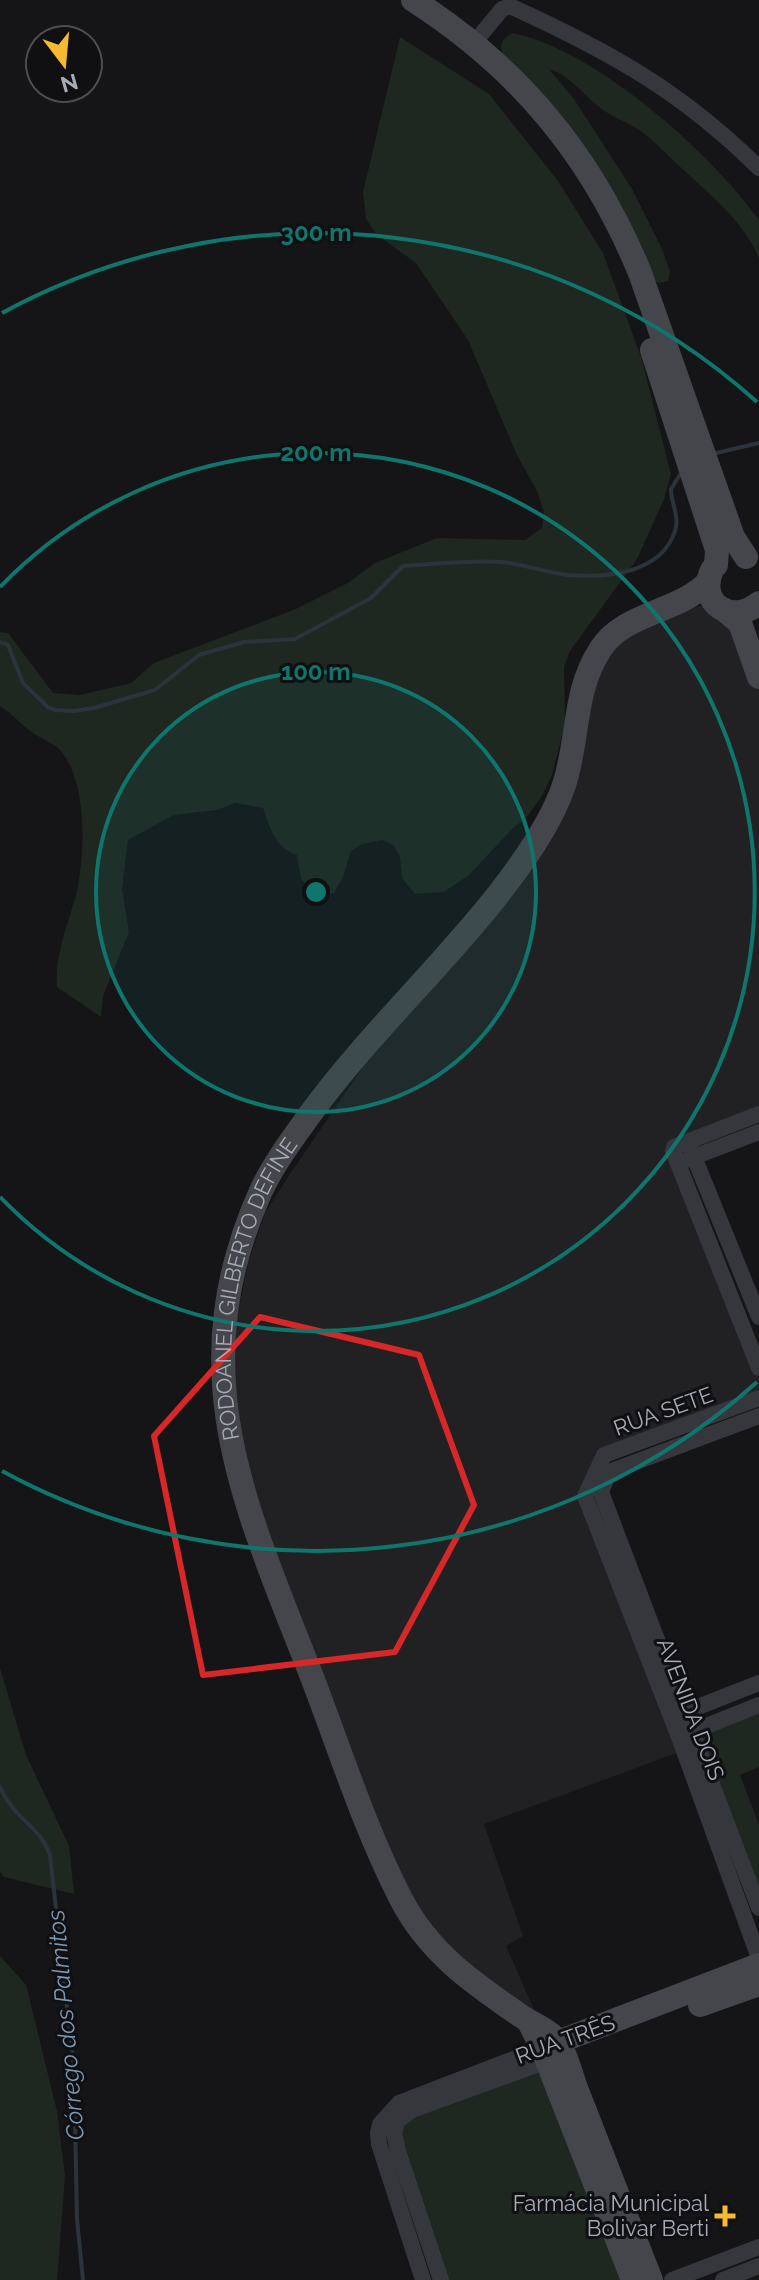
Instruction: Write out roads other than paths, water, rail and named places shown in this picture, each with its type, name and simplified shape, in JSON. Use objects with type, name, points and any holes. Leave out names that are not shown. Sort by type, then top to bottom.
[{"type":"main road","points":[[413,0],[474,43],[509,73],[562,131],[607,204],[716,518],[717,550],[709,592],[740,623],[759,677]]},
{"type":"main road","points":[[716,518],[736,544],[755,561]]},
{"type":"main road","name":"RODOANEL GILBERTO DEFINE","points":[[553,2052],[529,2022],[469,1980],[429,1944],[386,1868],[240,1484],[225,1409],[222,1371],[225,1324],[232,1282],[261,1192],[286,1148],[323,1096],[498,894],[536,839],[566,781],[582,689],[598,651],[618,631],[692,595],[728,557],[755,561]]},
{"type":"main road","name":"RODOANEL GILBERTO DEFINE","points":[[668,609],[710,605],[747,612],[759,603]]},
{"type":"main road","points":[[759,610],[759,621]]},
{"type":"main road","name":"RUA TRÊS","points":[[553,2052],[759,1965]]},
{"type":"main road","name":"RUA TRÊS","points":[[553,2052],[759,1984]]},
{"type":"main road","points":[[553,2052],[633,2280]]},
{"type":"main road","points":[[553,2052],[651,2280]]},
{"type":"street","points":[[474,43],[503,7],[511,6],[575,35],[629,65],[684,101],[728,137],[759,168]]},
{"type":"street","points":[[683,1153],[759,1114]]},
{"type":"street","points":[[683,1153],[759,1132]]},
{"type":"street","points":[[683,1153],[759,1317]]},
{"type":"street","points":[[683,1153],[759,1368]]},
{"type":"street","name":"RUA SETE","points":[[599,1480],[604,1455],[650,1448],[703,1428],[759,1398]]},
{"type":"street","name":"RUA SETE","points":[[703,1428],[759,1416]]},
{"type":"street","name":"AVENIDA DOIS","points":[[599,1480],[678,1715],[759,1908]]},
{"type":"street","points":[[678,1715],[759,1683]]},
{"type":"street","points":[[686,1734],[759,1705]]},
{"type":"street","name":"AVENIDA DOIS","points":[[686,1734],[759,1958]]},
{"type":"street","name":"RUA TRÊS","points":[[387,2125],[399,2103],[553,2052]]},
{"type":"street","points":[[423,2280],[379,2144],[378,2133],[387,2125],[441,2280]]},
{"type":"street","points":[[672,2280],[759,2247]]},
{"type":"street","points":[[723,2280],[759,2266]]},
{"type":"waterway","points":[[712,454],[759,443]]},
{"type":"waterway","points":[[0,642],[8,645],[23,683],[48,707],[74,711],[94,708],[155,690],[199,655],[244,642],[295,639],[371,598],[403,566],[502,562],[584,576],[615,574],[645,565],[668,545],[675,531],[671,489],[681,473]]},
{"type":"waterway","name":"Córrego dos Palmitos","points":[[0,1787],[12,1807],[40,1836],[50,1855],[74,2069],[77,2219],[83,2280]]},
{"type":"place","name":"Farmácia Municipal Bolivar Berti","points":[[725,2216]]}]
